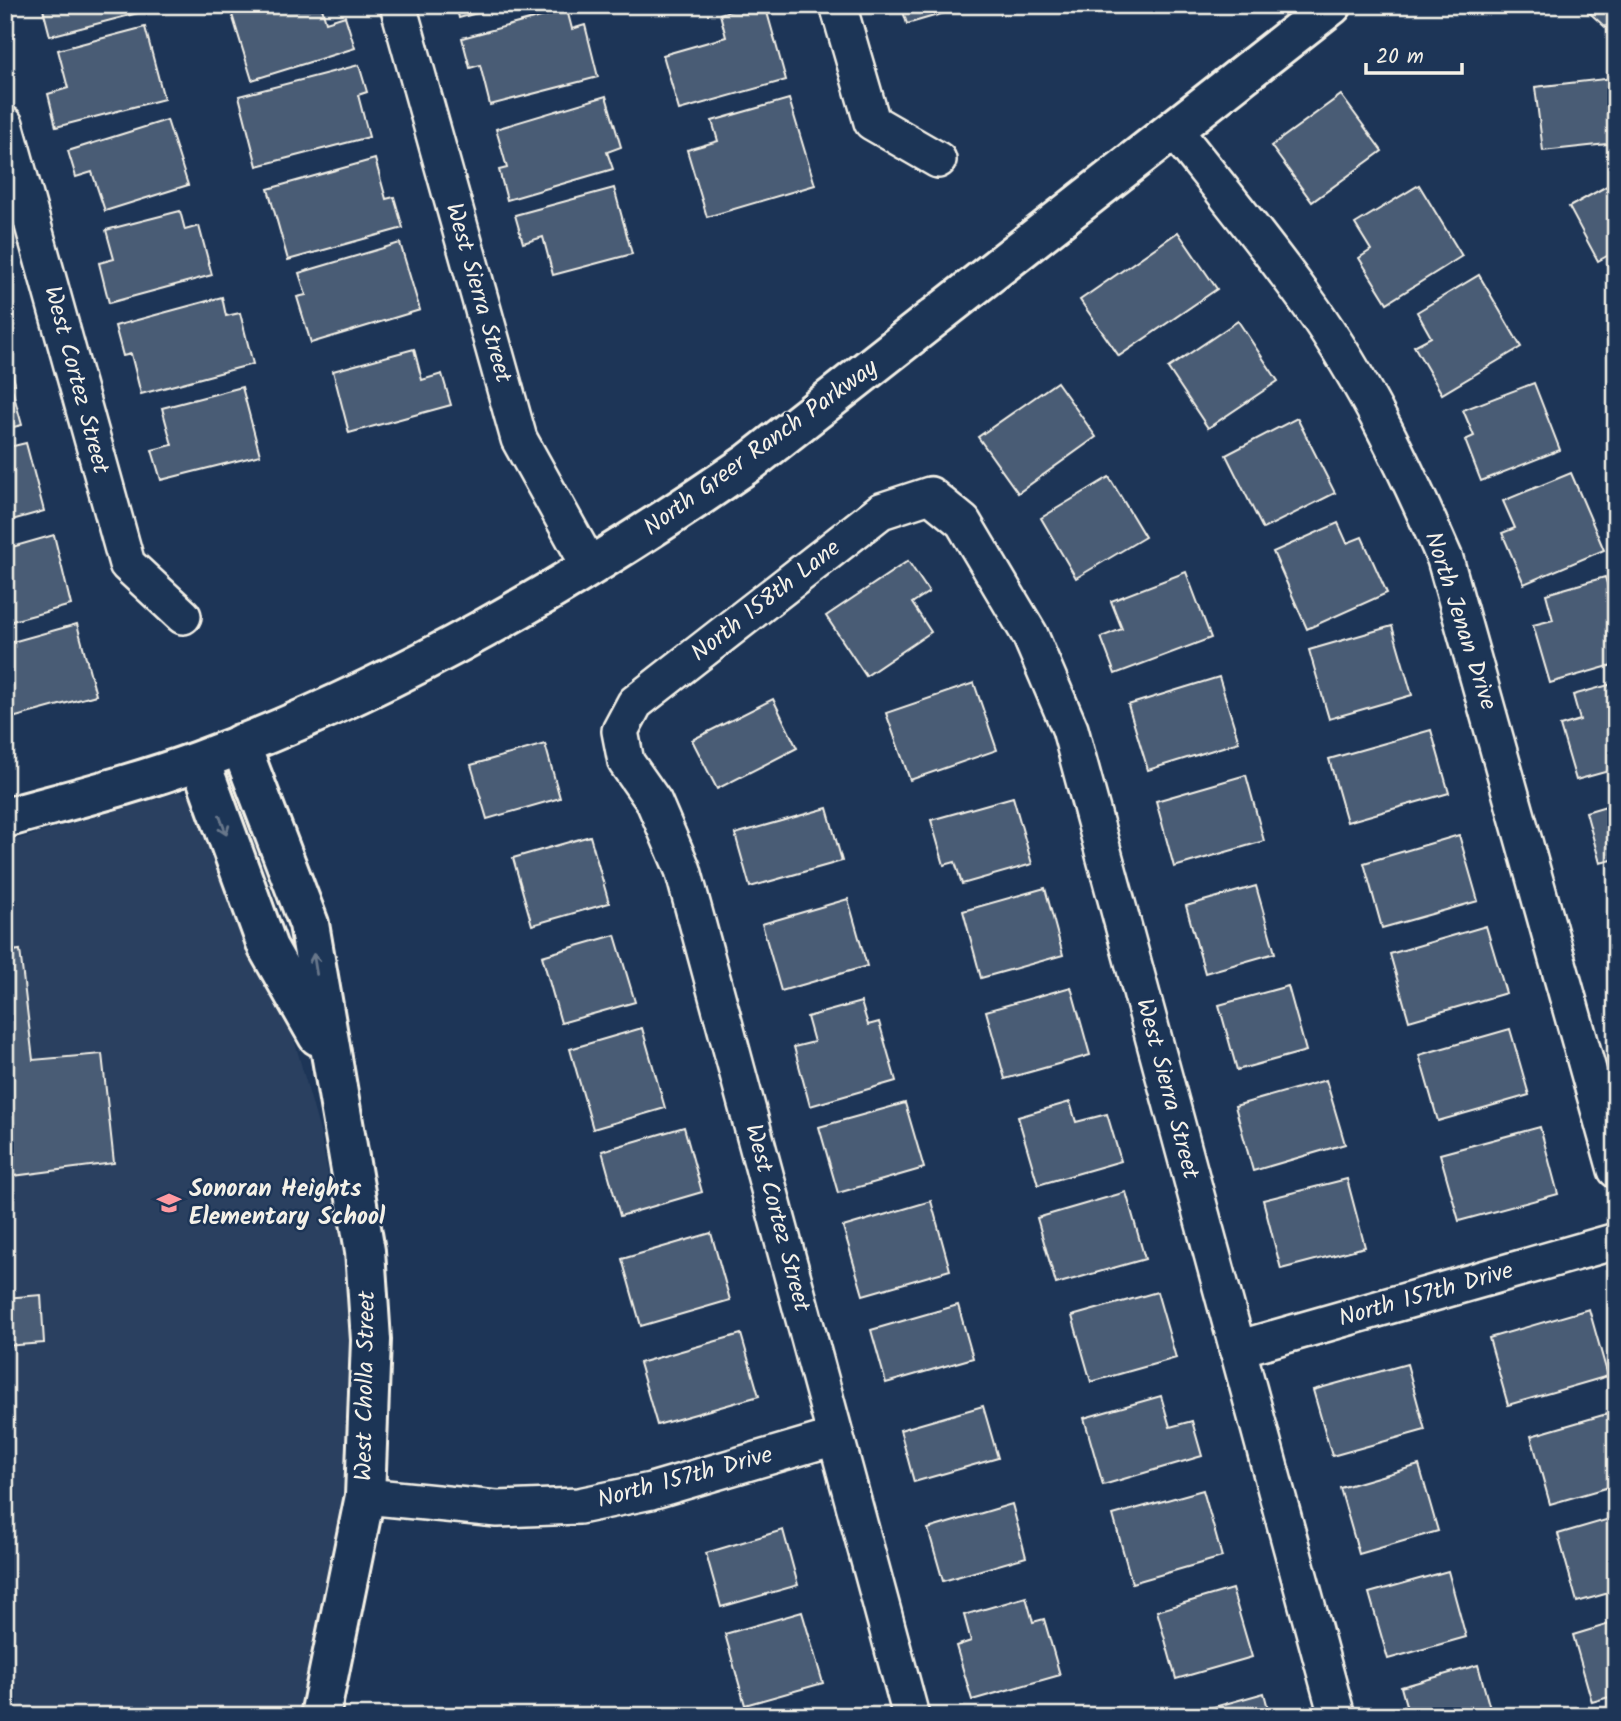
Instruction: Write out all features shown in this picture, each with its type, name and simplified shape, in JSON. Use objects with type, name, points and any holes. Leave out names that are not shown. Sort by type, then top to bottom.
[{"type":"street","name":"West Sierra Street","points":[[398,5],[519,439],[590,567]]},
{"type":"street","points":[[838,5],[872,122],[938,160]]},
{"type":"street","name":"North Greer Ranch Parkway","points":[[5,818],[200,761],[240,744],[398,674],[590,567],[652,529],[750,462],[1175,131],[1332,5]]},
{"type":"street","name":"West Cortez Street","points":[[5,124],[127,564],[183,615]]},
{"type":"street","name":"North Jenan Drive","points":[[1175,131],[1310,305],[1363,392],[1412,482],[1445,559],[1616,1170]]},
{"type":"street","name":"West Sierra Street","points":[[930,495],[963,522],[1030,635],[1070,729],[1337,1716]]},
{"type":"street","name":"North 158th Lane","points":[[620,731],[635,704],[881,511],[930,495]]},
{"type":"street","name":"West Cortez Street","points":[[620,731],[626,762],[654,802],[683,870],[911,1716]]},
{"type":"street","name":"West Cholla Street","points":[[240,744],[309,924],[365,1251],[371,1340],[365,1496],[320,1716]]},
{"type":"street","name":"West Cholla Street","points":[[200,761],[268,948],[330,1056]]},
{"type":"street","name":"North 157th Drive","points":[[1237,1349],[1616,1241]]},
{"type":"street","name":"North 157th Drive","points":[[365,1496],[497,1509],[579,1506],[651,1491],[835,1437]]},
{"type":"shaded area","name":"Sonoran Heights Elementary School","points":[[180,792],[199,800],[280,989],[320,1132],[347,1273],[351,1379],[341,1515],[314,1672],[301,1716],[5,1716],[5,843]]},
{"type":"building","points":[[42,5],[161,5],[161,7],[50,36]]},
{"type":"building","points":[[240,5],[321,5],[326,22],[345,16],[355,48],[252,80],[230,8]]},
{"type":"building","points":[[456,5],[506,5],[459,18]]},
{"type":"building","points":[[749,5],[765,5],[786,80],[679,110],[663,55],[726,37],[720,14]]},
{"type":"building","points":[[901,5],[972,5],[907,24]]},
{"type":"building","points":[[1581,5],[1616,5],[1616,37]]},
{"type":"building","points":[[567,10],[572,29],[585,25],[598,77],[490,105],[480,65],[470,68],[462,38]]},
{"type":"building","points":[[145,27],[164,99],[56,127],[48,94],[68,88],[58,50]]},
{"type":"building","points":[[359,65],[367,92],[358,95],[369,137],[257,166],[239,96]]},
{"type":"building","points":[[1613,78],[1616,143],[1543,151],[1535,87]]},
{"type":"building","points":[[1341,95],[1382,151],[1312,202],[1271,146]]},
{"type":"building","points":[[606,96],[621,147],[607,152],[613,169],[507,200],[499,170],[507,168],[496,129]]},
{"type":"building","points":[[789,99],[815,185],[707,217],[687,150],[718,141],[712,121]]},
{"type":"building","points":[[167,120],[188,185],[105,211],[92,172],[76,177],[68,151]]},
{"type":"building","points":[[375,159],[386,199],[394,197],[403,228],[288,260],[268,189]]},
{"type":"building","points":[[1616,181],[1616,251],[1598,261],[1569,207]]},
{"type":"building","points":[[1419,185],[1462,256],[1387,303],[1359,258],[1371,250],[1355,224]]},
{"type":"building","points":[[614,188],[632,254],[553,275],[543,237],[523,243],[515,215]]},
{"type":"building","points":[[180,211],[185,230],[199,226],[212,275],[109,303],[99,263],[114,259],[106,230]]},
{"type":"building","points":[[1178,232],[1217,289],[1119,356],[1080,300]]},
{"type":"building","points":[[400,243],[420,310],[311,343],[297,297],[306,295],[299,273]]},
{"type":"building","points":[[1479,275],[1521,347],[1442,394],[1414,346],[1431,337],[1417,312]]},
{"type":"building","points":[[222,297],[226,316],[240,313],[253,364],[141,394],[131,354],[123,356],[115,326]]},
{"type":"building","points":[[1238,321],[1278,381],[1208,428],[1168,368]]},
{"type":"building","points":[[414,349],[422,380],[442,374],[451,405],[349,433],[333,371]]},
{"type":"building","points":[[8,355],[15,384],[11,385],[22,425],[5,429]]},
{"type":"building","points":[[1057,382],[1096,437],[1018,493],[978,437]]},
{"type":"building","points":[[1534,383],[1560,450],[1481,481],[1465,440],[1474,436],[1463,410]]},
{"type":"building","points":[[242,387],[260,455],[161,480],[152,450],[172,445],[162,408]]},
{"type":"building","points":[[1297,418],[1335,493],[1263,529],[1226,455]]},
{"type":"building","points":[[26,443],[44,511],[5,522],[5,448]]},
{"type":"building","points":[[1571,473],[1604,550],[1524,584],[1502,533],[1515,528],[1503,501]]},
{"type":"building","points":[[1109,477],[1145,537],[1076,578],[1041,518]]},
{"type":"building","points":[[1338,523],[1347,543],[1362,537],[1387,593],[1307,629],[1273,552]]},
{"type":"building","points":[[54,535],[71,605],[5,623],[5,549]]},
{"type":"building","points":[[908,561],[929,592],[912,603],[931,632],[866,676],[826,616]]},
{"type":"building","points":[[1186,572],[1211,638],[1115,674],[1101,637],[1122,629],[1111,601]]},
{"type":"building","points":[[1605,577],[1613,603],[1616,602],[1616,664],[1550,683],[1533,625],[1553,620],[1546,594]]},
{"type":"building","points":[[77,624],[96,695],[5,720],[5,644]]},
{"type":"building","points":[[1392,626],[1412,695],[1329,719],[1309,650]]},
{"type":"building","points":[[1219,677],[1239,742],[1148,770],[1128,705]]},
{"type":"building","points":[[974,683],[997,750],[910,780],[886,713]]},
{"type":"building","points":[[1616,683],[1616,769],[1576,780],[1560,726],[1580,720],[1573,695]]},
{"type":"building","points":[[773,699],[797,748],[717,789],[692,740]]},
{"type":"building","points":[[1431,730],[1449,793],[1347,822],[1329,759]]},
{"type":"building","points":[[545,744],[560,798],[487,819],[471,765]]},
{"type":"building","points":[[1246,775],[1264,841],[1174,867],[1156,801]]},
{"type":"building","points":[[1013,797],[1032,864],[962,884],[955,862],[944,865],[931,820]]},
{"type":"building","points":[[1616,803],[1616,859],[1600,863],[1586,812]]},
{"type":"building","points":[[827,808],[842,861],[750,887],[735,834]]},
{"type":"building","points":[[1459,835],[1478,901],[1382,928],[1364,863]]},
{"type":"building","points":[[590,836],[609,903],[532,925],[513,858]]},
{"type":"building","points":[[1256,886],[1275,953],[1205,973],[1186,906]]},
{"type":"building","points":[[1045,888],[1063,955],[981,978],[963,911]]},
{"type":"building","points":[[848,899],[867,966],[781,991],[762,924]]},
{"type":"building","points":[[1486,926],[1506,993],[1409,1021],[1390,954]]},
{"type":"building","points":[[615,935],[635,1002],[561,1023],[542,956]]},
{"type":"building","points":[[20,950],[33,1060],[102,1054],[114,1163],[5,1177],[5,952]]},
{"type":"building","points":[[1288,986],[1306,1051],[1237,1070],[1219,1005]]},
{"type":"building","points":[[1071,987],[1090,1055],[1005,1079],[986,1011]]},
{"type":"building","points":[[861,1002],[868,1025],[879,1022],[896,1081],[810,1106],[794,1047],[814,1042],[807,1017]]},
{"type":"building","points":[[642,1028],[665,1108],[593,1129],[570,1049]]},
{"type":"building","points":[[1510,1029],[1529,1095],[1438,1121],[1419,1055]]},
{"type":"building","points":[[1326,1080],[1345,1144],[1253,1171],[1235,1106]]},
{"type":"building","points":[[1070,1102],[1076,1122],[1107,1114],[1121,1161],[1038,1185],[1018,1117]]},
{"type":"building","points":[[905,1103],[924,1168],[838,1193],[819,1127]]},
{"type":"building","points":[[684,1127],[702,1192],[620,1216],[602,1151]]},
{"type":"building","points":[[1540,1127],[1558,1194],[1459,1221],[1440,1154]]},
{"type":"building","points":[[1347,1179],[1365,1247],[1281,1269],[1263,1200]]},
{"type":"building","points":[[1126,1192],[1145,1259],[1056,1284],[1037,1218]]},
{"type":"building","points":[[931,1201],[950,1270],[863,1295],[843,1227]]},
{"type":"building","points":[[711,1233],[730,1300],[641,1326],[622,1259]]},
{"type":"building","points":[[1157,1292],[1176,1358],[1091,1382],[1072,1316]]},
{"type":"building","points":[[41,1295],[44,1343],[5,1346],[5,1298]]},
{"type":"building","points":[[958,1305],[973,1358],[886,1383],[871,1330]]},
{"type":"building","points":[[1589,1309],[1608,1376],[1508,1405],[1489,1338]]},
{"type":"building","points":[[741,1334],[759,1396],[657,1425],[639,1363]]},
{"type":"building","points":[[1407,1364],[1425,1430],[1332,1456],[1313,1390]]},
{"type":"building","points":[[1161,1396],[1170,1427],[1192,1421],[1202,1456],[1103,1485],[1084,1418]]},
{"type":"building","points":[[983,1406],[998,1458],[914,1482],[900,1430]]},
{"type":"building","points":[[1610,1413],[1616,1433],[1616,1485],[1550,1504],[1531,1436]]},
{"type":"building","points":[[1419,1465],[1438,1531],[1359,1554],[1340,1488]]},
{"type":"building","points":[[1203,1490],[1222,1557],[1132,1583],[1113,1515]]},
{"type":"building","points":[[1012,1504],[1026,1557],[943,1581],[928,1529]]},
{"type":"building","points":[[1616,1517],[1616,1591],[1577,1602],[1558,1534]]},
{"type":"building","points":[[783,1530],[798,1585],[721,1607],[706,1553]]},
{"type":"building","points":[[1448,1571],[1466,1637],[1388,1659],[1369,1593]]},
{"type":"building","points":[[1232,1589],[1252,1657],[1176,1679],[1157,1611]]},
{"type":"building","points":[[1026,1597],[1033,1622],[1044,1619],[1060,1675],[972,1700],[956,1646],[971,1641],[964,1615]]},
{"type":"building","points":[[802,1612],[823,1683],[745,1705],[725,1634]]},
{"type":"building","points":[[1616,1622],[1616,1695],[1592,1702],[1573,1635]]},
{"type":"building","points":[[1478,1665],[1492,1716],[1409,1716],[1401,1687]]},
{"type":"building","points":[[1264,1693],[1270,1716],[1182,1716]]},
{"type":"place","name":"Sonoran Heights Elementary School","points":[[169,1203]]}]
